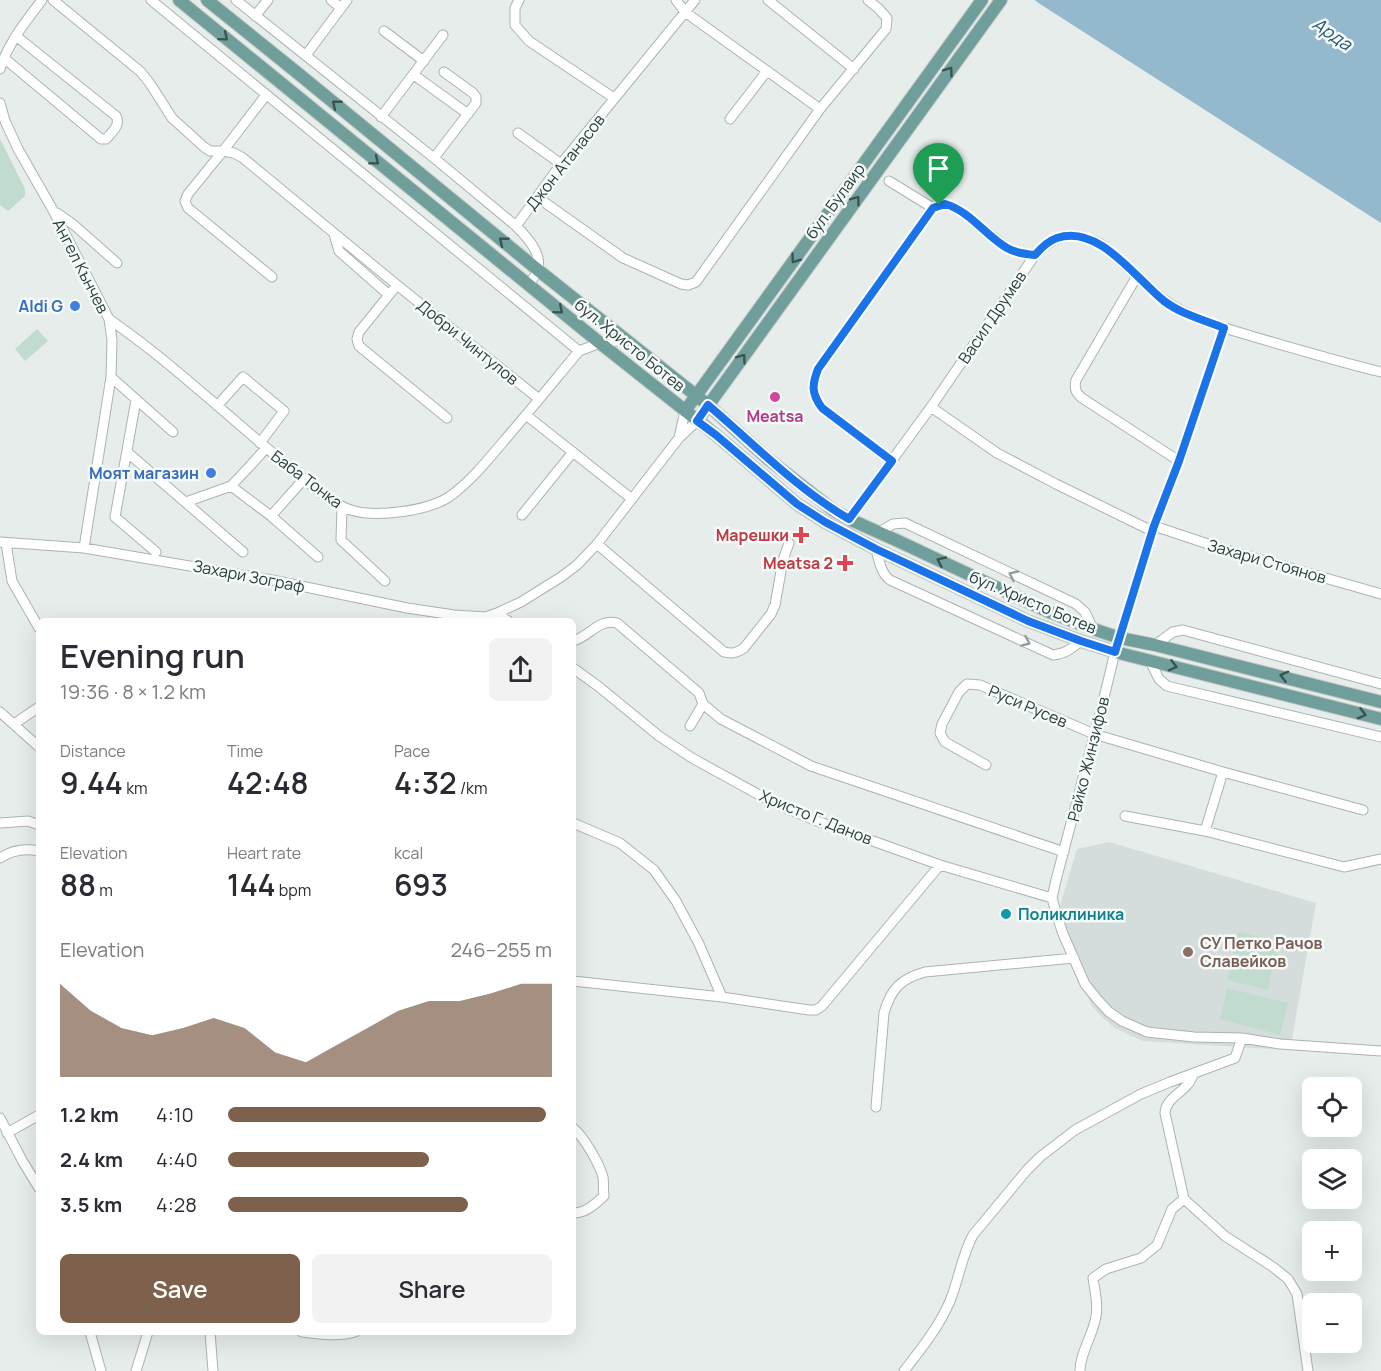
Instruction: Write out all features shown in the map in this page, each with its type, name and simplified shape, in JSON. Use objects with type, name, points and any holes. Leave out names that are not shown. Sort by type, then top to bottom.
[{"type":"main road","name":"бул. Христо Ботев","points":[[179,0],[716,435],[797,504],[825,522],[876,549],[1028,621],[1081,641],[1115,652],[1381,719]]},
{"type":"main road","name":"бул. Христо Ботев","points":[[207,0],[538,270],[708,405],[768,459],[833,510],[1049,612],[1093,629],[1120,638],[1381,702]]},
{"type":"main road","name":"бул. Булаир","points":[[685,411],[982,0]]},
{"type":"main road","name":"бул. Булаир","points":[[697,421],[1001,0]]},
{"type":"street","points":[[0,69],[16,36],[42,0]]},
{"type":"street","name":"Добри Чинтулов","points":[[53,0],[141,72],[172,118],[204,147],[210,151],[234,153],[243,158],[539,399]]},
{"type":"street","points":[[151,0],[579,351]]},
{"type":"street","points":[[236,0],[516,226],[528,238],[537,257],[538,270],[529,285]]},
{"type":"street","points":[[255,16],[268,0]]},
{"type":"street","points":[[306,55],[344,4],[331,0]]},
{"type":"street","points":[[519,0],[515,8],[515,25],[529,40],[614,98]]},
{"type":"street","points":[[676,0],[685,12],[820,109]]},
{"type":"street","name":"Джон Атанасов","points":[[516,226],[561,164],[695,0]]},
{"type":"street","points":[[768,0],[854,69]]},
{"type":"street","points":[[537,197],[623,258],[681,284],[688,285],[696,282],[820,109],[886,29],[886,18],[868,0]]},
{"type":"street","points":[[384,31],[424,61]]},
{"type":"street","points":[[381,117],[443,35]]},
{"type":"street","points":[[4,58],[101,139],[106,139],[117,126],[116,116],[16,36]]},
{"type":"street","points":[[730,119],[767,71]]},
{"type":"street","points":[[434,158],[476,103],[476,97],[444,72]]},
{"type":"street","points":[[414,75],[468,114]]},
{"type":"street","points":[[266,95],[188,194],[186,204],[272,277]]},
{"type":"street","name":"Ангел Кънчев","points":[[0,103],[4,122],[54,212],[108,319],[112,340],[111,377],[84,548]]},
{"type":"street","points":[[518,133],[561,164]]},
{"type":"street","points":[[889,181],[933,208]]},
{"type":"street","points":[[892,461],[822,408],[815,399],[813,387],[818,369],[933,208],[945,204],[953,206],[1007,248],[1035,255]]},
{"type":"street","points":[[54,212],[74,225],[117,263]]},
{"type":"street","name":"Добри Чинтулов","points":[[334,234],[339,251],[389,294]]},
{"type":"street","name":"Васил Друмев","points":[[849,519],[931,407],[1035,255],[1045,244],[1056,238],[1071,235],[1091,239],[1106,247],[1165,302],[1179,310],[1224,328],[1381,372]]},
{"type":"street","points":[[1137,276],[1074,386],[1082,398],[1179,461]]},
{"type":"street","points":[[397,285],[358,332],[359,346],[447,418]]},
{"type":"street","name":"Баба Тонка","points":[[108,319],[153,351],[327,497],[342,507],[364,513],[399,513],[437,503],[457,491],[484,464],[579,351],[600,343],[625,340]]},
{"type":"street","name":"Райко Жинзифов","points":[[1052,898],[1115,652],[1153,529],[1179,461],[1224,328]]},
{"type":"street","points":[[111,377],[173,432]]},
{"type":"street","points":[[186,501],[231,486],[249,467],[284,411],[243,377],[217,406]]},
{"type":"street","points":[[136,400],[115,517],[156,552]]},
{"type":"street","name":"Захари Стоянов","points":[[931,407],[997,453],[1056,484],[1153,529],[1381,594]]},
{"type":"street","points":[[679,438],[685,411]]},
{"type":"street","points":[[526,415],[632,499]]},
{"type":"street","points":[[504,618],[497,613],[521,602],[577,565],[597,544],[679,438],[697,421]]},
{"type":"street","points":[[127,452],[243,552]]},
{"type":"street","points":[[522,515],[573,452]]},
{"type":"street","points":[[271,516],[304,479]]},
{"type":"street","points":[[231,486],[271,516],[318,557]]},
{"type":"street","points":[[342,507],[341,540],[385,581]]},
{"type":"street","points":[[879,532],[893,524],[904,524],[1076,604],[1085,612],[1093,629]]},
{"type":"street","points":[[3,542],[12,581],[36,623]]},
{"type":"street","name":"Захари Зограф","points":[[3,542],[84,548],[189,565],[454,615],[485,616],[497,613]]},
{"type":"street","points":[[597,544],[724,652],[732,654],[744,648],[771,614],[789,543]]},
{"type":"street","points":[[876,549],[882,571],[890,580],[1053,655],[1067,652],[1081,641]]},
{"type":"street","points":[[576,640],[604,622],[617,623],[699,693],[703,704],[721,719],[812,766],[1064,852]]},
{"type":"street","points":[[1155,645],[1173,632],[1183,630],[1381,684]]},
{"type":"street","points":[[1150,661],[1159,679],[1167,686],[1381,737]]},
{"type":"street","name":"Христо Г. Данов","points":[[576,670],[659,736],[692,758],[765,798],[817,821],[940,866],[1052,898]]},
{"type":"street","name":"Руси Русев","points":[[986,765],[945,741],[940,733],[950,709],[967,684],[980,685],[1094,735]]},
{"type":"street","points":[[690,726],[703,704]]},
{"type":"street","points":[[14,724],[36,709]]},
{"type":"street","points":[[2,716],[36,744]]},
{"type":"street","points":[[1094,735],[1363,810]]},
{"type":"street","points":[[1205,831],[1223,772]]},
{"type":"street","points":[[1125,816],[1205,831],[1344,867],[1381,858]]},
{"type":"street","points":[[0,823],[28,821],[36,824]]},
{"type":"street","points":[[576,824],[620,843],[654,870],[676,901],[699,944],[722,997]]},
{"type":"street","points":[[0,858],[14,851],[36,850]]},
{"type":"street","points":[[576,981],[816,1010],[822,1006],[940,866]]},
{"type":"street","points":[[1052,898],[1063,934],[1085,984],[1109,1012],[1136,1028],[1147,1032],[1194,1037],[1242,1038],[1280,1044],[1381,1051]]},
{"type":"street","points":[[876,1107],[884,1013],[888,999],[896,987],[910,976],[925,972],[1074,958]]},
{"type":"street","points":[[904,1371],[944,1314],[973,1234],[1027,1170],[1075,1130],[1142,1094],[1235,1059],[1242,1038]]},
{"type":"street","points":[[1194,1073],[1187,1086],[1168,1102],[1165,1113],[1184,1199],[1225,1236],[1288,1279],[1297,1294],[1308,1371]]},
{"type":"street","points":[[8,1133],[36,1117]]},
{"type":"street","points":[[0,1118],[36,1183]]},
{"type":"street","points":[[576,1130],[593,1156],[603,1178],[604,1196],[592,1207],[576,1213]]},
{"type":"street","points":[[1080,1371],[1083,1353],[1096,1319],[1093,1278],[1106,1269],[1141,1258],[1157,1245],[1172,1209],[1184,1199]]},
{"type":"street","points":[[91,1335],[101,1371]]},
{"type":"street","points":[[136,1371],[147,1335]]},
{"type":"street","points":[[210,1335],[213,1371]]},
{"type":"shaded area","name":"СУ Петко Рачов Славейков","points":[[1109,842],[1316,903],[1290,1050],[1143,1041],[1115,1028],[1092,1006],[1072,961],[1059,916],[1060,906],[1077,849]]},
{"type":"green space","points":[[0,139],[25,189],[25,196],[8,211],[0,205]]},
{"type":"green space","points":[[37,329],[48,341],[25,361],[15,349]]},
{"type":"green space","points":[[1238,932],[1279,941],[1274,963],[1233,953]]},
{"type":"green space","points":[[1232,959],[1272,968],[1268,990],[1228,980]]},
{"type":"green space","points":[[1227,988],[1288,1003],[1280,1035],[1220,1019]]},
{"type":"water","name":"Арда","points":[[1035,0],[1381,0],[1381,223],[1037,2]]},
{"type":"place","name":"Aldi G","points":[[75,306]]},
{"type":"place","name":"Meatsa","points":[[775,397]]},
{"type":"place","name":"Моят магазин","points":[[211,473]]},
{"type":"place","name":"Марешки","points":[[801,535]]},
{"type":"place","name":"Meatsa 2","points":[[845,563]]},
{"type":"place","name":"Поликлиника","points":[[1006,914]]},
{"type":"place","name":"СУ Петко Рачов Славейков","points":[[1188,952]]},
{"type":"route","points":[[945,204],[960,210],[1007,248],[1023,254],[1035,255],[1045,244],[1056,238],[1071,235],[1091,239],[1106,247],[1165,302],[1224,328],[1179,461],[1154,526],[1115,652],[1028,621],[876,549],[825,522],[797,504],[697,421],[708,405],[768,459],[833,510],[849,519],[892,461],[822,408],[815,399],[813,387],[815,377],[818,369],[933,208],[939,205],[945,204]]}]
